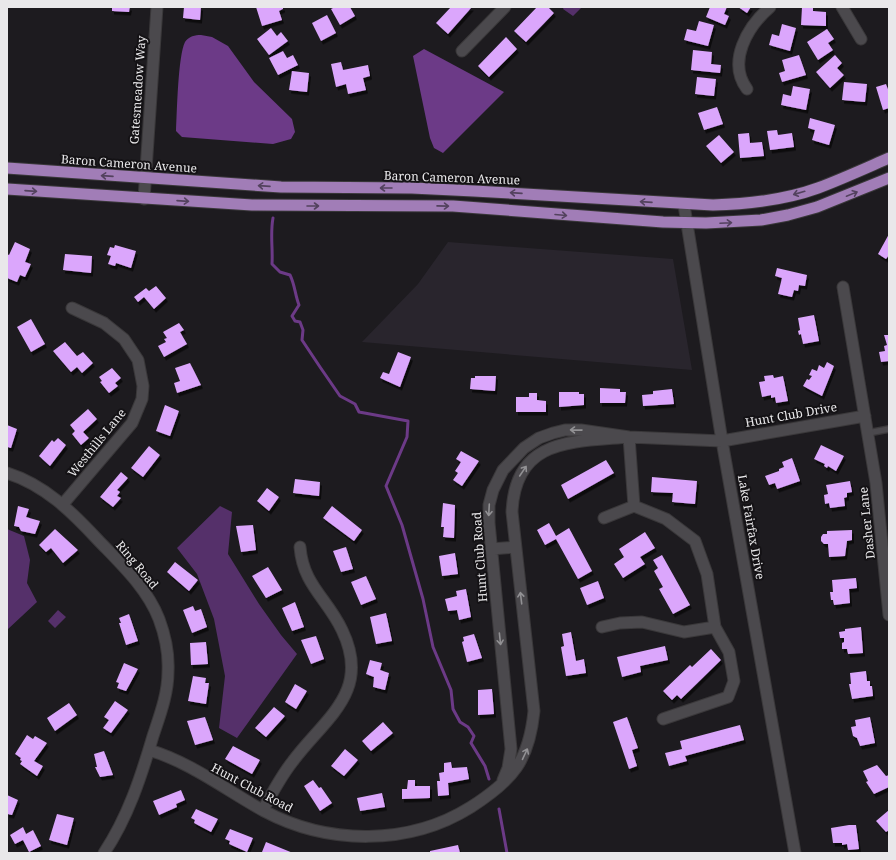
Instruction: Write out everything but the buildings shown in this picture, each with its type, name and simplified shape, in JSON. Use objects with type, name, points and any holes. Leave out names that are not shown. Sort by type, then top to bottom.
[{"type":"main road","name":"Baron Cameron Avenue","points":[[7,168],[281,187],[412,188],[684,205],[741,204],[794,195],[818,188],[889,158]]},
{"type":"main road","points":[[7,190],[252,205],[453,206],[687,223],[754,221],[788,215],[835,200],[889,178]]},
{"type":"street","name":"Gatesmeadow Way","points":[[144,199],[157,7]]},
{"type":"street","points":[[462,51],[505,7]]},
{"type":"street","points":[[747,89],[738,72],[740,53],[757,22],[770,7]]},
{"type":"street","points":[[842,7],[861,39]]},
{"type":"street","name":"Lake Fairfax Drive","points":[[684,205],[722,441],[795,853]]},
{"type":"street","name":"Dasher Lane","points":[[842,287],[876,483],[889,615]]},
{"type":"street","name":"Westhills Lane","points":[[63,504],[132,423],[142,399],[143,386],[138,360],[124,339],[104,324],[72,308]]},
{"type":"street","name":"Hunt Club Drive","points":[[722,441],[865,416]]},
{"type":"street","name":"Hunt Club Road","points":[[501,784],[508,768],[510,749],[491,549],[490,505],[493,490],[503,470],[524,448],[539,438],[565,430],[581,430],[629,437],[722,441]]},
{"type":"street","points":[[629,437],[634,506]]},
{"type":"street","name":"Hunt Club Road","points":[[149,750],[169,757],[263,810],[291,823],[314,831],[349,836],[378,836],[420,829],[445,820],[480,801],[501,784],[516,769],[528,748],[534,711],[512,512],[512,498],[518,479],[530,461],[542,452],[556,445],[629,437]]},
{"type":"street","name":"Ring Road","points":[[7,473],[30,483],[63,504],[130,575],[151,603],[159,618],[166,642],[168,672],[164,704],[134,796],[122,824],[104,853]]},
{"type":"street","points":[[604,518],[634,506],[666,519],[695,541],[707,574],[715,628],[729,652],[734,681],[728,697],[663,719]]},
{"type":"street","points":[[263,810],[293,760],[339,707],[350,682],[350,654],[347,640],[341,628],[309,581],[301,560],[300,547]]},
{"type":"street","points":[[491,549],[515,547]]},
{"type":"street","points":[[602,627],[620,623],[642,622],[684,632],[715,628]]},
{"type":"lane","points":[[868,432],[889,429]]},
{"type":"shaded area","points":[[564,7],[582,7],[573,16],[563,9]]},
{"type":"shaded area","points":[[201,35],[212,37],[228,46],[254,82],[292,119],[295,132],[291,139],[273,144],[182,137],[176,131],[178,85],[183,49],[188,38]]},
{"type":"shaded area","points":[[424,49],[504,92],[443,153],[434,148],[430,138],[413,56]]},
{"type":"shaded area","points":[[448,242],[673,259],[692,370],[362,342],[418,284]]},
{"type":"shaded area","points":[[220,506],[232,512],[228,554],[259,604],[281,635],[297,654],[237,738],[219,728],[225,676],[214,619],[197,574],[177,548]]},
{"type":"shaded area","points":[[7,529],[24,536],[30,560],[27,583],[37,602],[7,630]]},
{"type":"shaded area","points":[[58,610],[66,617],[55,628],[48,621]]},
{"type":"waterway","points":[[273,218],[272,264],[280,272],[290,275],[292,279],[299,305],[292,316],[295,321],[300,322],[303,330],[302,340],[340,396],[355,404],[359,412],[408,421],[407,437],[386,486],[402,525],[423,599],[433,647],[451,690],[453,709],[460,722],[468,727],[474,736],[471,743],[485,766],[489,779]]},
{"type":"waterway","points":[[499,809],[507,853]]}]
